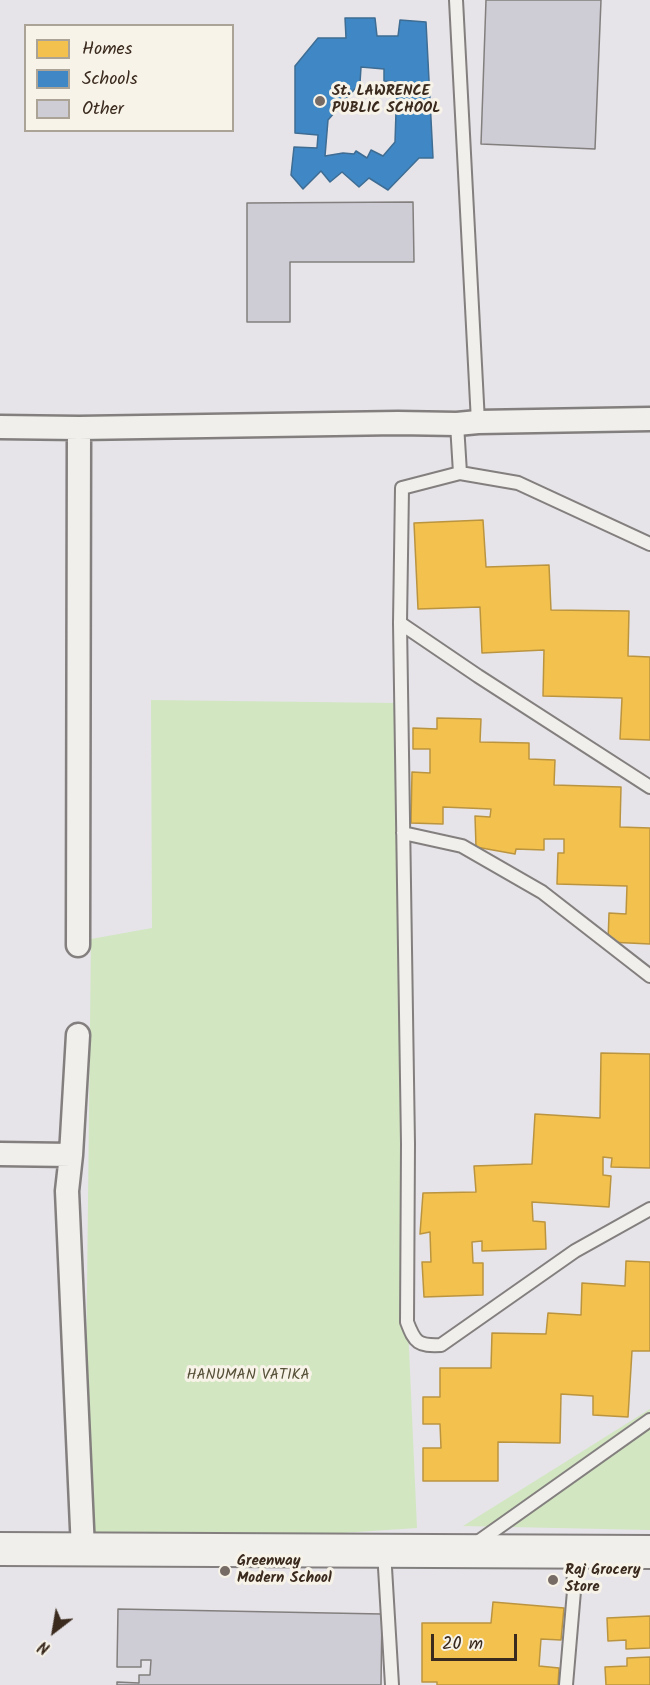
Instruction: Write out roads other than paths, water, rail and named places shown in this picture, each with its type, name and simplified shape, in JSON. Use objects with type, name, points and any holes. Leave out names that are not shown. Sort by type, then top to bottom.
[{"type":"street","points":[[0,428],[650,419]]},
{"type":"street","points":[[78,945],[79,428]]},
{"type":"street","points":[[78,1035],[67,1191],[84,1550]]},
{"type":"street","points":[[0,1154],[71,1155]]},
{"type":"street","points":[[0,1550],[650,1552]]},
{"type":"lane","points":[[456,0],[468,423],[460,473]]},
{"type":"lane","points":[[650,544],[518,483],[460,473],[402,488],[400,623],[408,1144],[407,1322],[413,1338],[425,1346],[441,1346],[575,1251],[650,1209]]},
{"type":"lane","points":[[400,623],[650,787]]},
{"type":"lane","points":[[403,833],[462,846],[542,892],[650,976]]},
{"type":"lane","points":[[466,1551],[650,1420]]},
{"type":"lane","points":[[384,1551],[392,1685]]},
{"type":"lane","points":[[566,1685],[574,1591],[573,1551]]},
{"type":"place","name":"St. LAWRENCE PUBLIC SCHOOL","points":[[320,101]]},
{"type":"place","name":"Greenway Modern School","points":[[225,1571]]},
{"type":"place","name":"Raj Grocery Store","points":[[553,1580]]},
{"type":"park label","name":"HANUMAN VATIKA","points":[[248,1376]]}]
